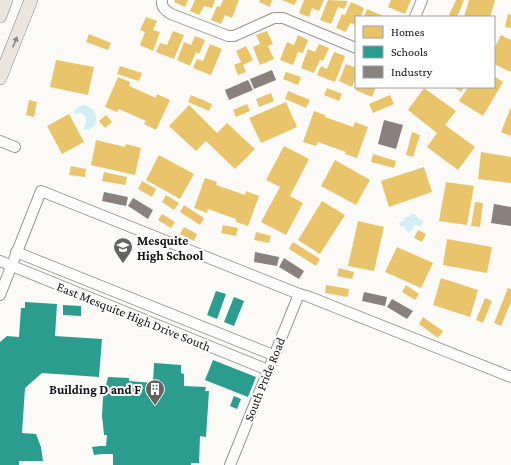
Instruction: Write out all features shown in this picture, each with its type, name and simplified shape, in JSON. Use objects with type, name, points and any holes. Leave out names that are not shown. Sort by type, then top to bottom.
[{"type":"main road","points":[[0,16],[6,0]]},
{"type":"main road","points":[[0,78],[31,0]]},
{"type":"street","points":[[162,0],[162,5],[165,11],[170,14],[221,35],[234,36],[274,18],[283,18],[355,48]]},
{"type":"street","points":[[416,16],[422,0]]},
{"type":"street","points":[[0,141],[15,147]]},
{"type":"street","points":[[0,295],[41,191],[511,377]]},
{"type":"street","points":[[16,252],[273,355]]},
{"type":"street","name":"East Mesquite High Drive South","points":[[0,261],[268,370]]},
{"type":"street","name":"South Pride Road","points":[[231,465],[273,355],[299,294]]},
{"type":"water","points":[[84,105],[91,108],[96,115],[95,125],[89,130],[83,129],[86,123],[85,116],[80,113],[74,113],[77,107]]},
{"type":"water","points":[[412,214],[416,215],[423,221],[423,223],[421,226],[414,225],[412,231],[407,232],[405,227],[400,226],[399,223],[405,220],[404,217],[409,217]]},
{"type":"building: Homes","points":[[175,0],[188,0],[185,7],[174,2]]},
{"type":"building: Homes","points":[[195,0],[215,0],[212,8],[204,6],[199,15],[190,11]]},
{"type":"building: Homes","points":[[223,0],[239,0],[232,18],[225,15],[221,24],[211,20],[217,6],[220,7]]},
{"type":"building: Homes","points":[[260,0],[272,0],[270,7],[259,2]]},
{"type":"building: Homes","points":[[282,0],[297,0],[294,5]]},
{"type":"building: Homes","points":[[304,0],[324,0],[319,11],[312,8],[309,17],[299,13]]},
{"type":"building: Homes","points":[[328,0],[348,1],[344,9],[338,7],[331,24],[320,20]]},
{"type":"building: Homes","points":[[391,0],[411,0],[405,14],[388,7]]},
{"type":"building: Homes","points":[[456,0],[464,0],[457,16],[449,15]]},
{"type":"building: Homes","points":[[469,0],[495,0],[490,16],[464,16]]},
{"type":"building: Homes","points":[[351,2],[364,8],[361,16],[355,16],[355,25],[350,23],[346,32],[336,28],[342,14],[345,15]]},
{"type":"building: Homes","points":[[367,9],[384,16],[364,16]]},
{"type":"building: Homes","points":[[508,14],[511,15],[511,28],[505,27]]},
{"type":"building: Homes","points":[[146,17],[157,21],[153,30],[160,32],[153,51],[140,45],[145,32],[140,30]]},
{"type":"building: Homes","points":[[173,31],[184,35],[174,59],[156,52],[160,43],[167,45]]},
{"type":"building: Homes","points":[[267,31],[273,44],[268,46],[274,59],[260,65],[253,47],[260,44],[256,35]]},
{"type":"building: Homes","points":[[89,34],[111,43],[108,50],[86,42]]},
{"type":"building: Homes","points":[[298,35],[308,40],[303,53],[298,52],[293,65],[280,60],[287,42],[294,45]]},
{"type":"building: Homes","points":[[501,35],[511,40],[511,72],[495,64],[495,47]]},
{"type":"building: Homes","points":[[195,36],[205,40],[199,54],[196,52],[190,66],[177,60],[184,42],[191,45]]},
{"type":"building: Homes","points":[[210,44],[222,49],[211,75],[193,68],[197,59],[203,61]]},
{"type":"building: Homes","points":[[319,44],[329,48],[323,61],[320,60],[314,73],[301,68],[308,49],[315,52]]},
{"type":"building: Homes","points":[[246,46],[253,60],[243,65],[246,72],[238,75],[234,65],[241,62],[236,51]]},
{"type":"building: Homes","points":[[334,52],[345,56],[335,82],[317,75],[321,66],[327,69]]},
{"type":"building: Homes","points":[[56,60],[94,67],[88,95],[50,87]]},
{"type":"building: Homes","points":[[346,64],[354,67],[355,65],[355,80],[352,87],[339,81]]},
{"type":"building: Homes","points":[[120,66],[142,73],[139,81],[117,74]]},
{"type":"building: Homes","points":[[286,72],[301,77],[298,85],[283,79]]},
{"type":"building: Homes","points":[[118,77],[130,82],[129,86],[156,98],[157,94],[170,100],[156,130],[144,124],[146,121],[119,109],[117,112],[105,107]]},
{"type":"building: Homes","points":[[495,77],[503,82],[483,116],[459,101],[467,88],[495,88]]},
{"type":"building: Homes","points":[[327,88],[342,94],[339,101],[324,95]]},
{"type":"building: Homes","points":[[356,88],[376,88],[372,97],[355,90]]},
{"type":"building: Homes","points":[[424,88],[456,111],[445,125],[475,147],[458,170],[427,147],[437,133],[408,110]]},
{"type":"building: Homes","points":[[455,88],[463,88],[461,92]]},
{"type":"building: Homes","points":[[288,91],[310,100],[306,108],[285,99]]},
{"type":"building: Homes","points":[[271,93],[274,101],[259,107],[256,99]]},
{"type":"building: Homes","points":[[191,95],[212,104],[209,111],[188,102]]},
{"type":"building: Homes","points":[[390,95],[394,104],[373,113],[369,104]]},
{"type":"building: Homes","points":[[29,100],[37,102],[34,117],[26,115]]},
{"type":"building: Homes","points":[[286,102],[297,127],[261,143],[249,118]]},
{"type":"building: Homes","points":[[247,104],[250,111],[236,117],[233,110]]},
{"type":"building: Homes","points":[[189,105],[217,133],[227,123],[255,149],[235,169],[206,141],[196,151],[169,126]]},
{"type":"building: Homes","points":[[511,107],[511,136],[501,132]]},
{"type":"building: Homes","points":[[314,111],[325,115],[325,117],[353,127],[355,122],[368,127],[357,158],[345,154],[346,152],[318,142],[316,146],[303,142]]},
{"type":"building: Homes","points":[[69,114],[84,142],[62,154],[47,126]]},
{"type":"building: Homes","points":[[106,115],[112,122],[105,128],[99,121]]},
{"type":"building: Homes","points":[[412,132],[420,135],[413,157],[406,155]]},
{"type":"building: Homes","points":[[96,140],[125,147],[126,144],[141,148],[135,175],[91,165]]},
{"type":"building: Homes","points":[[284,146],[309,159],[290,196],[303,203],[286,235],[261,222],[280,187],[266,180]]},
{"type":"building: Homes","points":[[481,152],[511,157],[511,183],[478,179]]},
{"type":"building: Homes","points":[[373,154],[396,161],[394,168],[371,162]]},
{"type":"building: Homes","points":[[159,155],[194,174],[180,199],[146,180]]},
{"type":"building: Homes","points":[[335,160],[370,180],[356,205],[321,186]]},
{"type":"building: Homes","points":[[71,166],[86,169],[85,177],[69,175]]},
{"type":"building: Homes","points":[[424,167],[432,192],[389,207],[381,181]]},
{"type":"building: Homes","points":[[104,172],[127,177],[125,185],[102,181]]},
{"type":"building: Homes","points":[[205,178],[217,182],[216,185],[245,195],[246,191],[259,196],[248,226],[236,222],[236,219],[208,209],[207,213],[194,208]]},
{"type":"building: Homes","points":[[142,181],[156,189],[152,197],[138,189]]},
{"type":"building: Homes","points":[[446,182],[474,186],[467,225],[439,221]]},
{"type":"building: Homes","points":[[166,195],[179,203],[174,210],[162,202]]},
{"type":"building: Homes","points":[[322,201],[345,215],[320,254],[298,240]]},
{"type":"building: Homes","points":[[475,202],[483,203],[480,227],[471,226]]},
{"type":"building: Homes","points":[[184,205],[204,218],[200,225],[180,212]]},
{"type":"building: Homes","points":[[162,214],[175,222],[171,228],[158,220]]},
{"type":"building: Homes","points":[[358,221],[384,227],[374,271],[348,266]]},
{"type":"building: Homes","points":[[223,225],[238,228],[236,236],[221,233]]},
{"type":"building: Homes","points":[[184,227],[197,234],[194,241],[180,234]]},
{"type":"building: Homes","points":[[418,230],[426,234],[422,242],[414,238]]},
{"type":"building: Homes","points":[[256,232],[271,236],[269,243],[254,240]]},
{"type":"building: Homes","points":[[447,239],[492,247],[487,273],[443,265]]},
{"type":"building: Homes","points":[[293,242],[320,259],[316,266],[289,249]]},
{"type":"building: Homes","points":[[397,247],[433,263],[421,288],[385,272]]},
{"type":"building: Homes","points":[[339,268],[354,272],[352,279],[337,276]]},
{"type":"building: Homes","points":[[441,278],[478,290],[470,317],[433,305]]},
{"type":"building: Homes","points":[[326,285],[349,289],[348,297],[325,293]]},
{"type":"building: Homes","points":[[406,285],[419,294],[415,300],[402,292]]},
{"type":"building: Homes","points":[[508,288],[511,289],[511,302],[501,326],[494,323]]},
{"type":"building: Homes","points":[[485,298],[492,301],[483,323],[476,320]]},
{"type":"building: Homes","points":[[423,317],[443,331],[438,338],[419,324]]},
{"type":"building: Schools","points":[[216,291],[226,294],[217,319],[207,315]]},
{"type":"building: Schools","points":[[234,297],[244,301],[234,326],[224,322]]},
{"type":"building: Schools","points":[[25,302],[57,304],[55,336],[102,339],[99,377],[42,373],[25,388],[22,433],[36,434],[41,447],[43,461],[19,461],[19,465],[0,465],[0,342],[7,336],[19,337],[21,308],[25,308]]},
{"type":"building: Schools","points":[[63,305],[81,306],[81,316],[63,315]]},
{"type":"building: Schools","points":[[213,360],[256,377],[248,397],[205,380]]},
{"type":"building: Schools","name":"Building D and F","points":[[154,363],[181,365],[181,373],[184,374],[184,386],[206,387],[205,391],[209,391],[206,437],[200,436],[199,463],[191,463],[191,465],[113,465],[113,454],[94,455],[92,447],[106,446],[107,435],[104,435],[102,415],[103,398],[108,377],[129,378],[129,381],[153,383]]},
{"type":"building: Schools","points":[[234,396],[241,399],[237,409],[230,406]]},
{"type":"building: Industry","points":[[272,70],[276,80],[254,89],[250,79]]},
{"type":"building: Industry","points":[[248,80],[253,90],[229,100],[225,90]]},
{"type":"building: Industry","points":[[384,120],[403,125],[396,149],[378,144]]},
{"type":"building: Industry","points":[[104,192],[128,197],[126,206],[102,201]]},
{"type":"building: Industry","points":[[133,198],[153,210],[148,219],[128,206]]},
{"type":"building: Industry","points":[[494,204],[511,207],[511,226],[491,223]]},
{"type":"building: Industry","points":[[255,252],[279,257],[277,266],[254,262]]},
{"type":"building: Industry","points":[[284,258],[304,271],[299,279],[279,267]]},
{"type":"building: Industry","points":[[364,292],[387,297],[385,306],[362,301]]},
{"type":"building: Industry","points":[[392,299],[413,311],[407,319],[387,307]]},
{"type":"place","name":"Mesquite High School","points":[[123,264]]},
{"type":"place","name":"Building D and F","points":[[155,406]]}]
